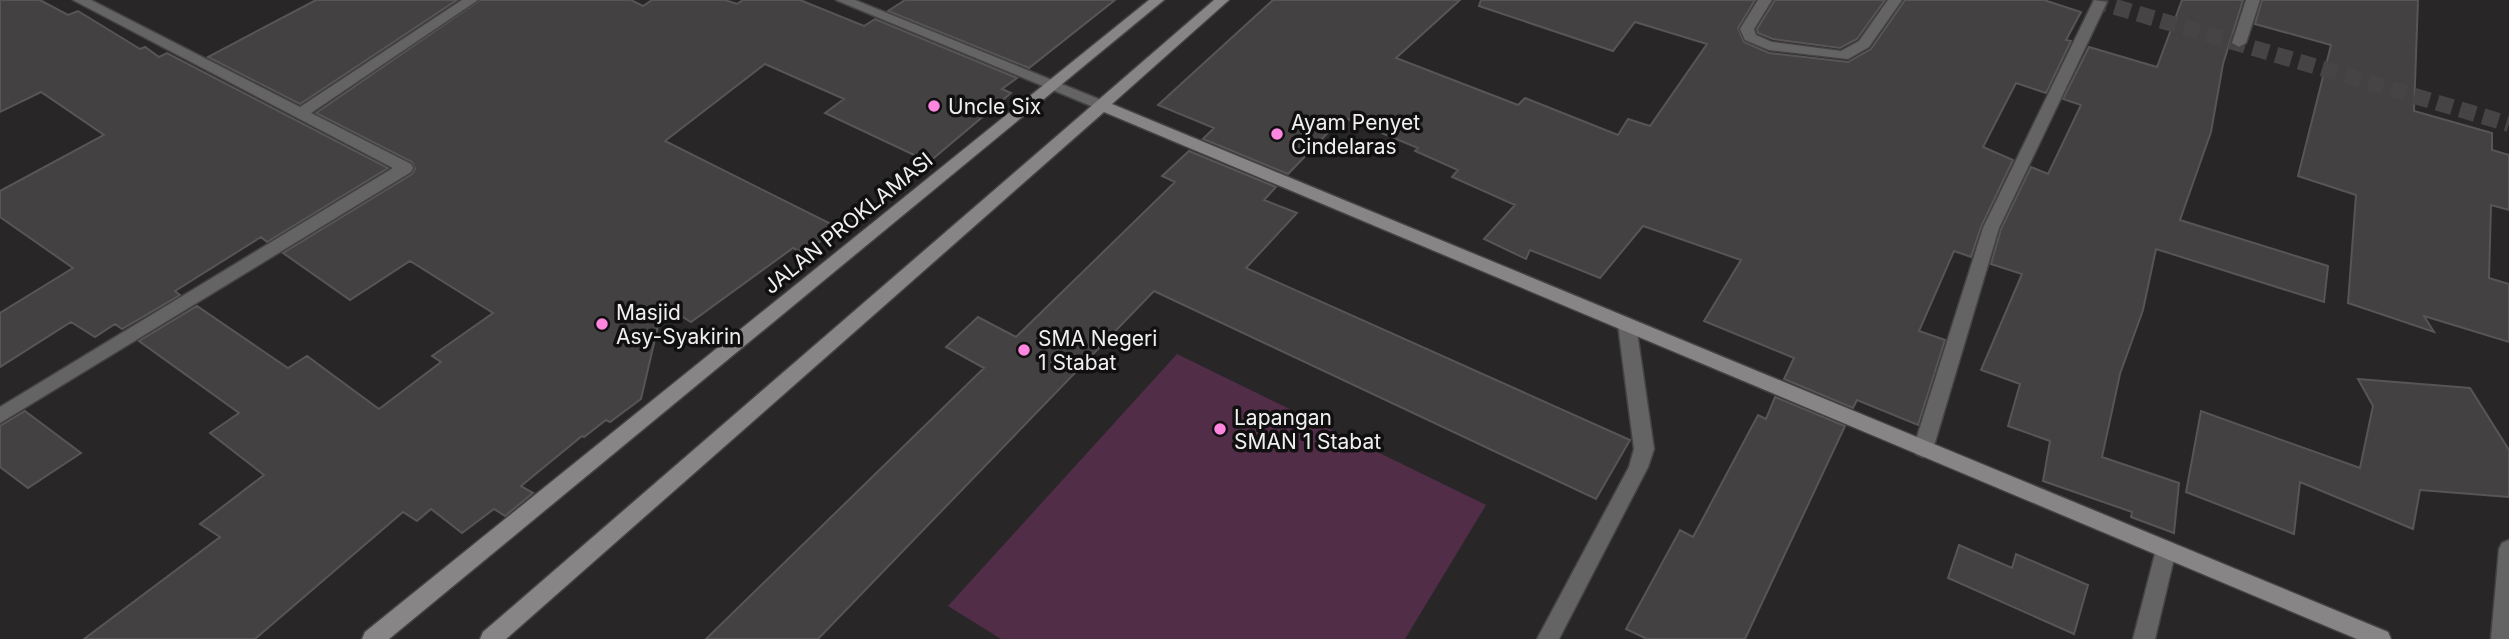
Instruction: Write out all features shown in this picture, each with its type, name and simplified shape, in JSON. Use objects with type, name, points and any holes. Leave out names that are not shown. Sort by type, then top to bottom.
[{"type":"street","points":[[0,416],[405,168],[80,0]]},
{"type":"street","points":[[303,113],[471,0]]},
{"type":"street","points":[[843,0],[1053,85],[2380,639]]},
{"type":"street","name":"JALAN PROKLAMASI","points":[[373,639],[1157,0]]},
{"type":"street","points":[[491,639],[1222,0]]},
{"type":"street","points":[[1765,0],[1747,29],[1750,37],[1769,46],[1843,56],[1864,44],[1895,0]]},
{"type":"street","points":[[2239,43],[2253,0]]},
{"type":"street","points":[[1923,449],[1991,228],[2100,2]]},
{"type":"street","points":[[1548,639],[1638,467],[1644,449],[1627,325]]},
{"type":"street","points":[[2502,639],[2509,549]]},
{"type":"street","points":[[2144,639],[2166,550]]},
{"type":"shaded area","name":"Lapangan SMAN 1 Stabat","points":[[1177,354],[1486,505],[1405,639],[1001,639],[948,606]]},
{"type":"building","points":[[0,0],[40,0],[68,15],[78,11],[140,49],[145,47],[159,57],[167,53],[388,168],[267,242],[261,237],[175,291],[180,295],[122,329],[115,324],[95,337],[71,322],[0,367],[0,313],[73,268],[0,217],[0,191],[104,135],[41,92],[0,112]]},
{"type":"building","points":[[316,0],[457,0],[300,104],[208,57]]},
{"type":"building","points":[[480,0],[631,0],[643,6],[652,0],[725,0],[737,4],[743,0],[800,0],[864,26],[875,19],[1017,78],[1002,89],[1011,93],[929,162],[825,113],[844,99],[765,64],[665,141],[837,227],[805,254],[793,248],[691,322],[663,305],[641,399],[610,422],[606,420],[582,436],[521,486],[533,493],[505,516],[494,509],[462,533],[431,509],[417,521],[403,512],[255,639],[84,639],[220,537],[200,524],[264,475],[210,433],[239,413],[139,341],[197,306],[288,368],[307,356],[379,409],[441,362],[432,356],[493,313],[410,261],[350,300],[283,253],[412,174],[415,169],[412,162],[316,113]]},
{"type":"building","points":[[905,0],[1115,0],[1029,68],[888,11]]},
{"type":"building","points":[[1273,0],[1460,0],[1396,58],[1518,105],[1525,98],[1618,135],[1628,119],[1650,126],[1707,44],[1635,22],[1613,51],[1479,6],[1481,0],[1755,0],[1738,28],[1744,42],[1769,53],[1848,62],[1871,49],[1905,0],[2044,0],[2081,12],[2066,40],[2071,41],[2046,93],[2016,83],[1983,147],[2013,160],[1981,227],[1971,257],[1954,251],[1919,331],[1945,340],[1918,425],[1857,400],[1853,408],[1784,379],[1794,358],[1704,321],[1741,260],[1643,226],[1600,278],[1530,250],[1526,259],[1484,239],[1515,205],[1452,177],[1458,170],[1415,151],[1418,148],[1343,117],[1288,174],[1203,139],[1214,128],[1158,105]]},
{"type":"building","points":[[1775,0],[1885,0],[1857,39],[1840,48],[1773,39],[1758,33],[1757,29]]},
{"type":"building","points":[[2182,0],[2243,0],[2223,64],[2211,132],[2180,220],[2328,266],[2324,302],[2156,249],[2143,310],[2120,374],[2102,457],[2179,483],[2174,533],[2131,517],[2132,512],[2043,481],[2050,441],[2008,426],[2020,384],[1981,370],[2022,274],[1991,264],[2001,229],[2031,167],[2048,174],[2081,105],[2063,99],[2089,47],[2157,67]]},
{"type":"building","points":[[2262,0],[2418,0],[2414,111],[2492,133],[2492,150],[2509,155],[2509,210],[2491,205],[2489,278],[2509,284],[2509,342],[2424,316],[2434,332],[2348,303],[2356,195],[2298,176],[2331,45],[2255,24]]},
{"type":"building","points":[[1189,151],[1276,187],[1264,200],[1297,213],[1246,268],[1630,440],[1596,499],[1154,291],[818,639],[706,639],[984,368],[946,347],[978,317],[1016,337],[1175,182],[1162,176]]},
{"type":"building","points":[[2358,379],[2470,388],[2509,450],[2509,497],[2420,490],[2413,529],[2300,482],[2294,534],[2186,492],[2201,411],[2360,468],[2373,406]]},
{"type":"building","points":[[1775,397],[1845,426],[1745,639],[1647,639],[1626,629],[1680,530],[1693,537],[1758,415],[1766,419]]},
{"type":"building","points":[[25,411],[81,453],[28,488],[0,467],[0,426]]},
{"type":"building","points":[[1959,545],[2012,568],[2016,554],[2088,585],[2074,634],[1948,578]]},
{"type":"tunnel","points":[[2092,0],[2509,124]]},
{"type":"place","name":"Uncle Six","points":[[934,106]]},
{"type":"place","name":"Ayam Penyet Cindelaras","points":[[1277,134]]},
{"type":"place","name":"Masjid Asy-Syakirin","points":[[602,324]]},
{"type":"place","name":"SMA Negeri 1 Stabat","points":[[1024,350]]},
{"type":"place","name":"Lapangan SMAN 1 Stabat","points":[[1220,429]]}]
